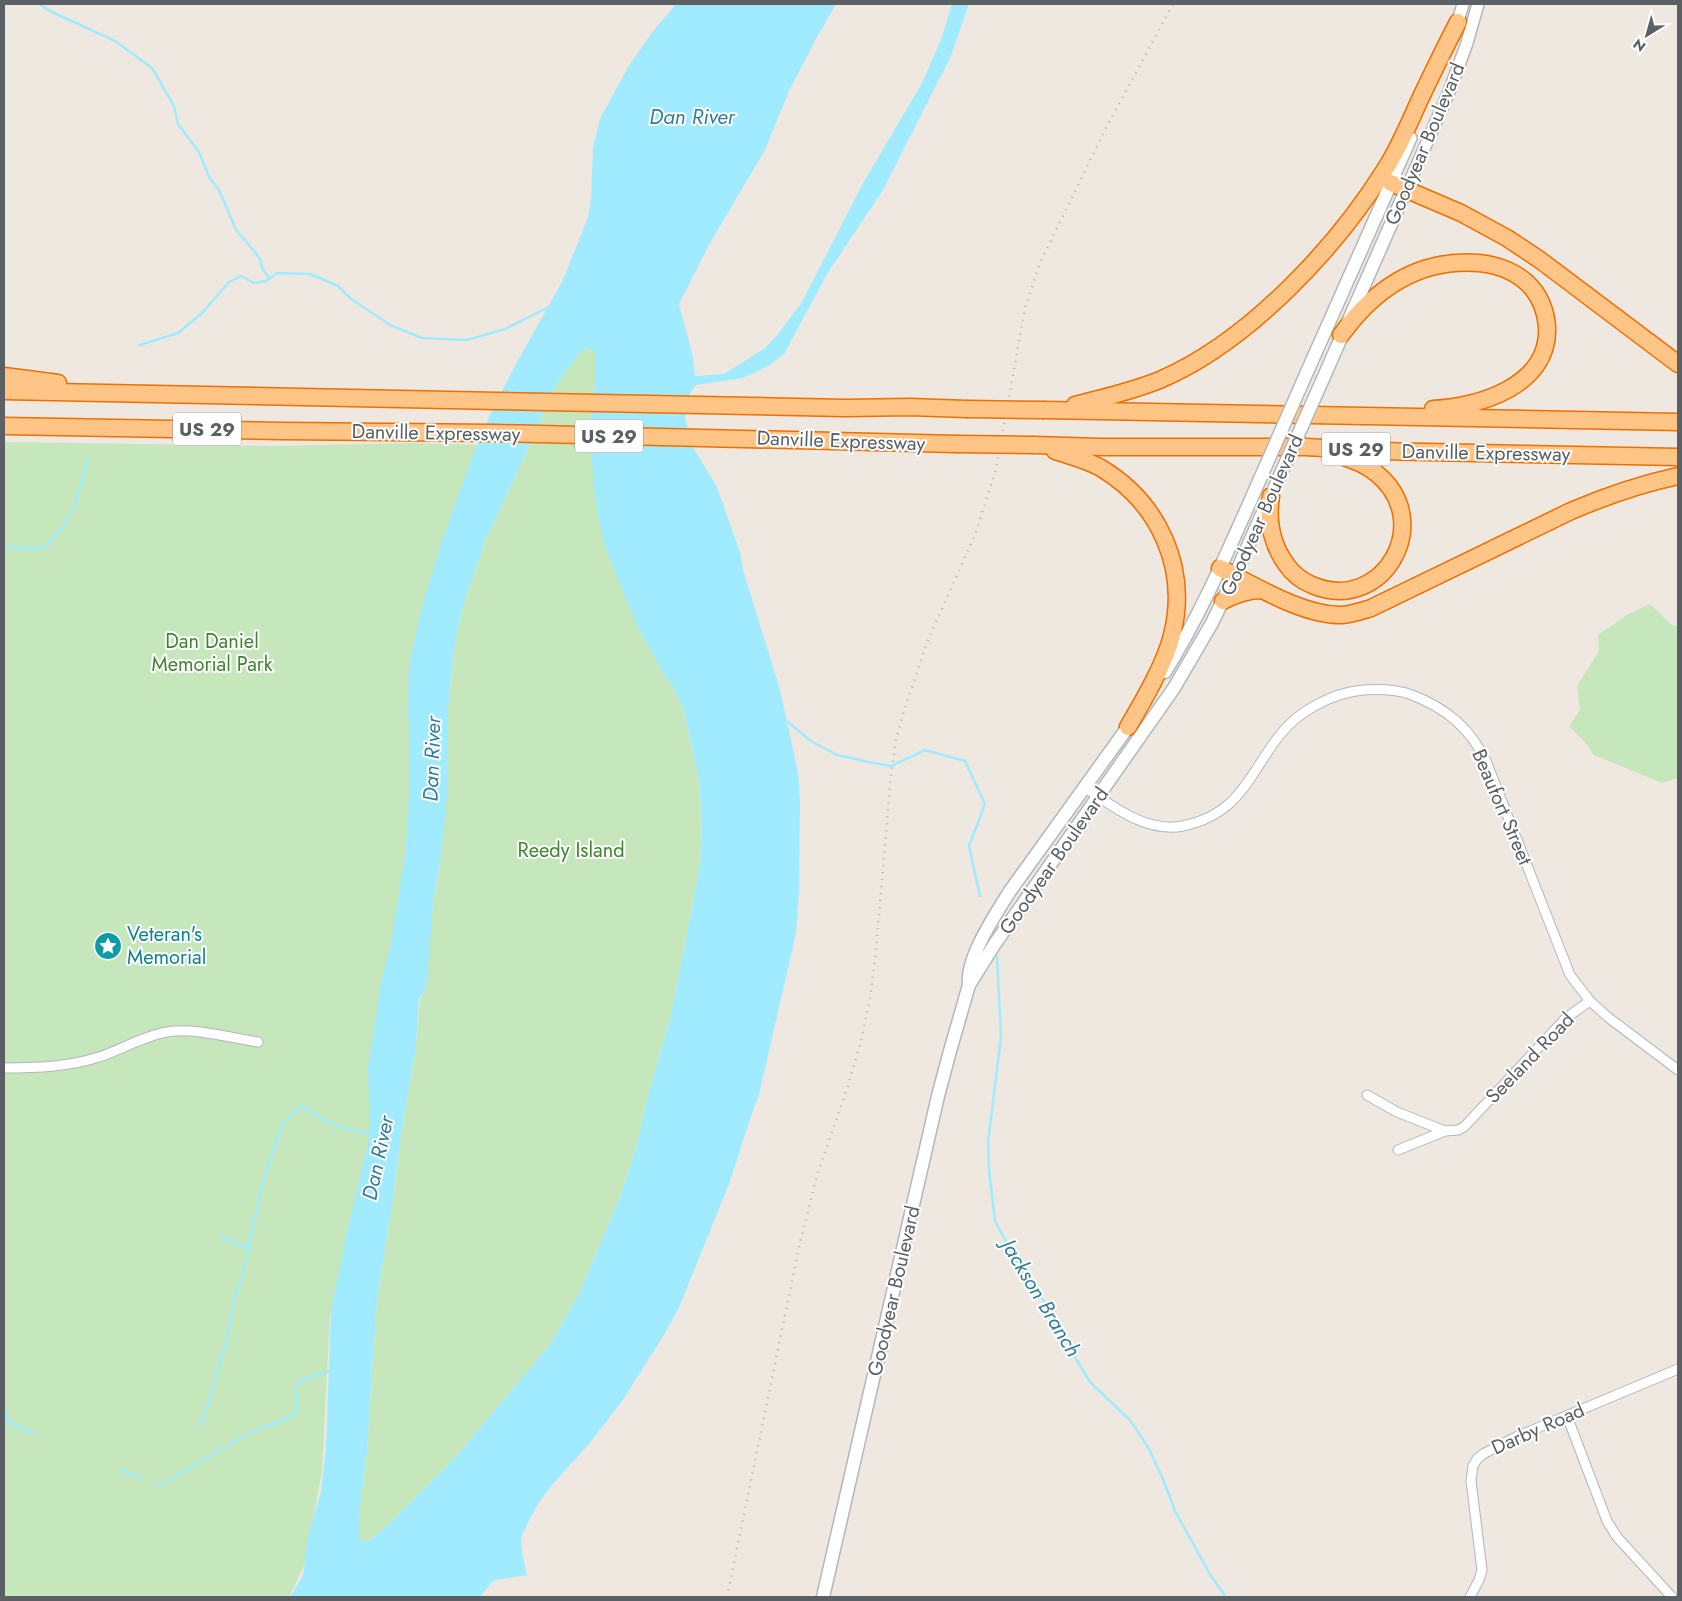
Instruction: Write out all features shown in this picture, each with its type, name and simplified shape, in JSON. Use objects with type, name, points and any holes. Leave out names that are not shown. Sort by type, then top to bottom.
[{"type":"highway","points":[[1051,410],[1139,389],[1188,366],[1242,329],[1269,307],[1296,281],[1341,230],[1386,168],[1458,22]]},
{"type":"highway","points":[[1391,183],[1461,214],[1507,238],[1540,260],[1678,364]]},
{"type":"highway","points":[[1342,335],[1373,298],[1407,275],[1435,265],[1465,262],[1498,266],[1523,279],[1533,289],[1539,299],[1547,320],[1546,341],[1538,363],[1520,382],[1498,394],[1459,406],[1388,410],[1379,416]]},
{"type":"highway","points":[[4,376],[71,384],[196,388],[222,395]]},
{"type":"highway","name":"Danville Expressway","points":[[4,392],[1678,422]]},
{"type":"highway","name":"Danville Expressway","points":[[4,426],[410,432],[957,444],[1316,448],[1678,457]]},
{"type":"highway","points":[[4,434],[136,432],[156,428]]},
{"type":"highway","points":[[1036,445],[1100,467],[1130,489],[1153,516],[1162,531],[1173,560],[1178,595],[1172,636],[1155,676],[1128,727]]},
{"type":"highway","points":[[1267,491],[1268,518],[1273,541],[1288,568],[1302,580],[1318,588],[1349,590],[1371,581],[1385,570],[1395,556],[1402,536],[1402,512],[1394,494],[1377,473],[1366,466],[1316,448]]},
{"type":"highway","points":[[1220,568],[1262,590],[1307,609],[1325,614],[1356,613],[1371,608],[1572,511],[1631,488],[1678,476]]},
{"type":"highway","points":[[1223,601],[1237,593],[1249,590],[1262,590]]},
{"type":"main road","name":"Goodyear Boulevard","points":[[823,1597],[938,1096],[969,985],[994,945],[1174,688],[1199,647],[1235,575],[1267,491],[1307,372],[1391,183]]},
{"type":"main road","name":"Goodyear Boulevard","points":[[969,985],[968,979],[974,955],[999,909],[1128,727],[1169,665],[1196,618],[1220,568],[1267,491],[1326,372],[1406,190]]},
{"type":"street","name":"Goodyear Boulevard","points":[[1391,183],[1448,51],[1463,4]]},
{"type":"street","name":"Goodyear Boulevard","points":[[1406,190],[1449,92],[1467,44],[1478,4]]},
{"type":"street","name":"Beaufort Street","points":[[1084,787],[1145,823],[1168,827],[1194,823],[1210,817],[1232,802],[1243,790],[1280,734],[1312,707],[1341,694],[1378,689],[1406,693],[1425,700],[1452,716],[1480,749],[1570,975],[1590,1001]]},
{"type":"street","name":"Seeland Road","points":[[1398,1150],[1445,1131],[1458,1130],[1464,1127],[1566,1018],[1590,1001],[1609,1018],[1678,1070]]},
{"type":"street","points":[[4,1068],[47,1067],[88,1060],[168,1031],[195,1032],[258,1042]]},
{"type":"street","points":[[1367,1095],[1397,1112],[1445,1131]]},
{"type":"street","name":"Darby Road","points":[[1470,1597],[1480,1580],[1482,1570],[1471,1481],[1473,1466],[1483,1454],[1516,1437],[1678,1369]]},
{"type":"street","points":[[1567,1416],[1607,1521],[1617,1537],[1672,1597]]},
{"type":"green space","name":"Reedy Island","points":[[583,348],[595,351],[595,382],[591,419],[637,625],[664,675],[673,686],[684,711],[699,779],[702,823],[700,865],[671,1016],[647,1099],[637,1145],[621,1194],[581,1290],[549,1346],[453,1460],[382,1531],[370,1540],[363,1542],[359,1536],[359,1516],[367,1450],[377,1298],[416,1044],[420,999],[425,990],[433,904],[440,862],[448,709],[454,648],[462,609],[485,541],[551,395],[560,379]]},
{"type":"green space","name":"Dan Daniel Memorial Park","points":[[4,442],[275,446],[413,443],[485,445],[411,835],[372,1132],[330,1317],[322,1471],[304,1566],[289,1597],[4,1597]]},
{"type":"green space","points":[[1650,604],[1672,625],[1678,626],[1678,778],[1662,783],[1594,755],[1584,741],[1569,726],[1580,710],[1577,686],[1599,651],[1598,635],[1627,615]]},
{"type":"water","name":"Dan River","points":[[676,4],[836,4],[789,91],[765,150],[710,243],[679,304],[693,357],[695,376],[724,374],[765,348],[802,302],[863,183],[921,85],[941,40],[952,4],[969,4],[950,58],[883,190],[827,274],[784,354],[770,365],[743,378],[696,385],[690,393],[685,417],[691,444],[717,487],[740,552],[743,570],[779,686],[798,772],[800,802],[799,891],[796,933],[759,1095],[729,1184],[678,1310],[622,1401],[589,1444],[552,1485],[530,1518],[521,1538],[527,1575],[496,1580],[491,1583],[480,1597],[290,1597],[303,1575],[308,1535],[321,1491],[326,1447],[331,1311],[346,1236],[370,1135],[368,1067],[380,987],[391,942],[405,856],[410,772],[409,666],[421,611],[440,547],[470,463],[492,410],[563,280],[588,217],[591,200],[593,146],[600,119],[628,67],[654,30]],"holes":[[[584,348],[595,351],[591,447],[599,521],[607,552],[637,625],[664,675],[673,686],[684,711],[699,779],[702,823],[700,865],[671,1016],[647,1099],[637,1145],[621,1194],[581,1290],[549,1346],[453,1460],[382,1531],[370,1540],[363,1542],[359,1536],[359,1516],[367,1450],[377,1298],[416,1044],[419,999],[425,990],[427,980],[433,904],[447,798],[448,709],[454,648],[462,609],[485,541],[551,395],[560,379]]]},
{"type":"waterway","points":[[39,4],[115,41],[152,68],[174,106],[178,124],[199,152],[209,177],[219,190],[236,230],[260,259],[262,268],[269,278]]},
{"type":"waterway","points":[[140,345],[178,333],[202,313],[229,282],[241,276],[254,283],[266,281],[277,273],[310,274],[338,286],[351,299],[390,325],[422,338],[467,340],[505,329],[547,308],[549,309]]},
{"type":"waterway","points":[[4,546],[30,549],[45,547],[65,525],[76,501],[88,459]]},
{"type":"waterway","name":"Jackson Branch","points":[[785,724],[788,722],[811,741],[837,755],[869,762],[891,766],[925,750],[965,761],[985,804],[969,846],[980,896]]},
{"type":"waterway","name":"Jackson Branch","points":[[997,957],[1001,1037],[988,1142],[995,1221],[1022,1271],[1059,1322],[1075,1357],[1088,1379],[1130,1420],[1148,1447],[1175,1511],[1211,1576],[1226,1597]]},
{"type":"waterway","points":[[199,1425],[205,1415],[227,1339],[234,1300],[242,1276],[263,1181],[280,1130],[290,1116],[302,1106],[328,1123],[370,1134]]},
{"type":"waterway","points":[[221,1237],[248,1248]]},
{"type":"waterway","points":[[156,1484],[163,1484],[249,1433],[295,1415],[297,1382],[331,1370]]},
{"type":"waterway","points":[[4,1409],[7,1413],[7,1421],[34,1434]]},
{"type":"waterway","points":[[120,1469],[141,1478]]},
{"type":"railway","points":[[727,1597],[799,1247],[817,1175],[848,1086],[861,1041],[870,998],[891,775],[896,740],[903,714],[926,645],[976,532],[996,469],[1025,308],[1040,263],[1106,128],[1173,4]]},
{"type":"place","name":"Veteran's Memorial","points":[[108,946]]}]
